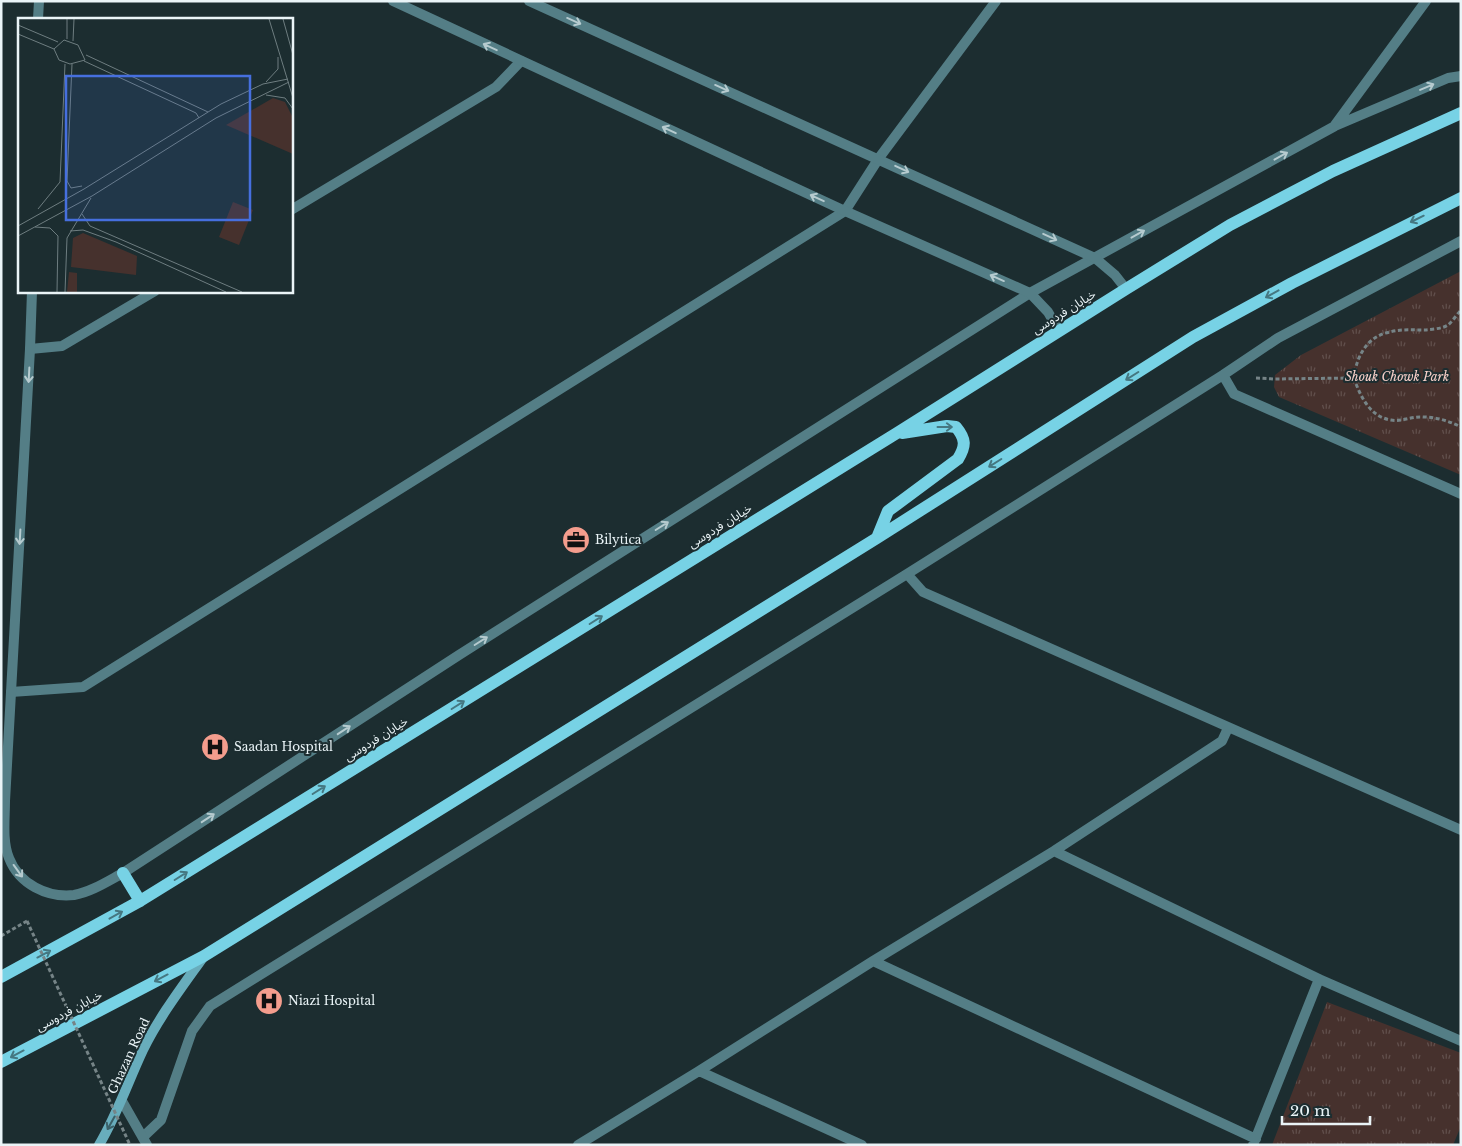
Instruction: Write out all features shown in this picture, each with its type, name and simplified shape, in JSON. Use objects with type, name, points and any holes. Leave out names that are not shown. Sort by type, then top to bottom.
[{"type":"main road","name":"خیابان فردوسی","points":[[1,976],[140,902],[1230,225],[1333,171],[1461,113]]},
{"type":"main road","name":"خیابان فردوسی","points":[[1,1062],[204,956],[877,538],[1193,337],[1292,283],[1461,198]]},
{"type":"main road","points":[[877,538],[888,511],[958,459],[965,449],[965,440],[956,428],[947,426],[897,433]]},
{"type":"main road","points":[[123,873],[140,902]]},
{"type":"main road","name":"Ghazan Road","points":[[99,1145],[122,1101],[143,1050],[157,1024],[204,956]]},
{"type":"street","points":[[38,18],[39,1]]},
{"type":"street","points":[[393,1],[845,211],[1030,293],[1048,312],[1059,331]]},
{"type":"street","points":[[529,1],[879,158],[1095,258],[1126,289]]},
{"type":"street","points":[[11,692],[83,687],[845,211],[879,158],[996,1]]},
{"type":"street","points":[[1335,126],[1426,1]]},
{"type":"street","points":[[292,209],[496,87],[521,61]]},
{"type":"street","points":[[32,292],[5,801],[5,835],[9,858],[18,874],[28,884],[56,895],[75,895],[123,873],[459,655],[1030,293],[1335,126],[1448,78],[1461,76]]},
{"type":"street","points":[[122,1101],[145,1141],[160,1120],[192,1031],[210,1006],[907,574],[1223,375],[1278,338],[1461,240]]},
{"type":"street","points":[[30,349],[62,346],[153,292]]},
{"type":"street","points":[[1223,375],[1234,394],[1461,494]]},
{"type":"street","points":[[907,574],[924,592],[1461,830]]},
{"type":"street","points":[[578,1145],[699,1072],[873,961],[1054,851],[1222,741],[1228,728]]},
{"type":"street","points":[[1054,851],[1318,979],[1461,1041]]},
{"type":"street","points":[[873,961],[1254,1142],[1318,979]]},
{"type":"street","points":[[699,1072],[862,1145]]},
{"type":"path","points":[[1461,310],[1448,325],[1436,329],[1387,332],[1373,339],[1364,347],[1358,357],[1354,378],[1363,400],[1381,417],[1391,420],[1406,420],[1420,416],[1436,417],[1461,427]]},
{"type":"path","points":[[1223,375],[1275,379],[1354,378]]},
{"type":"path","points":[[1,936],[27,921],[130,1145]]},
{"type":"green space","name":"Shouk Chowk Park","points":[[1461,271],[1461,475],[1279,397],[1274,387],[1275,375],[1301,355]]},
{"type":"green space","points":[[1327,1002],[1461,1053],[1461,1126],[1453,1145],[1272,1145]]},
{"type":"place","name":"Bilytica","points":[[576,540]]},
{"type":"place","name":"Saadan Hospital","points":[[215,747]]},
{"type":"place","name":"Niazi Hospital","points":[[269,1001]]}]
